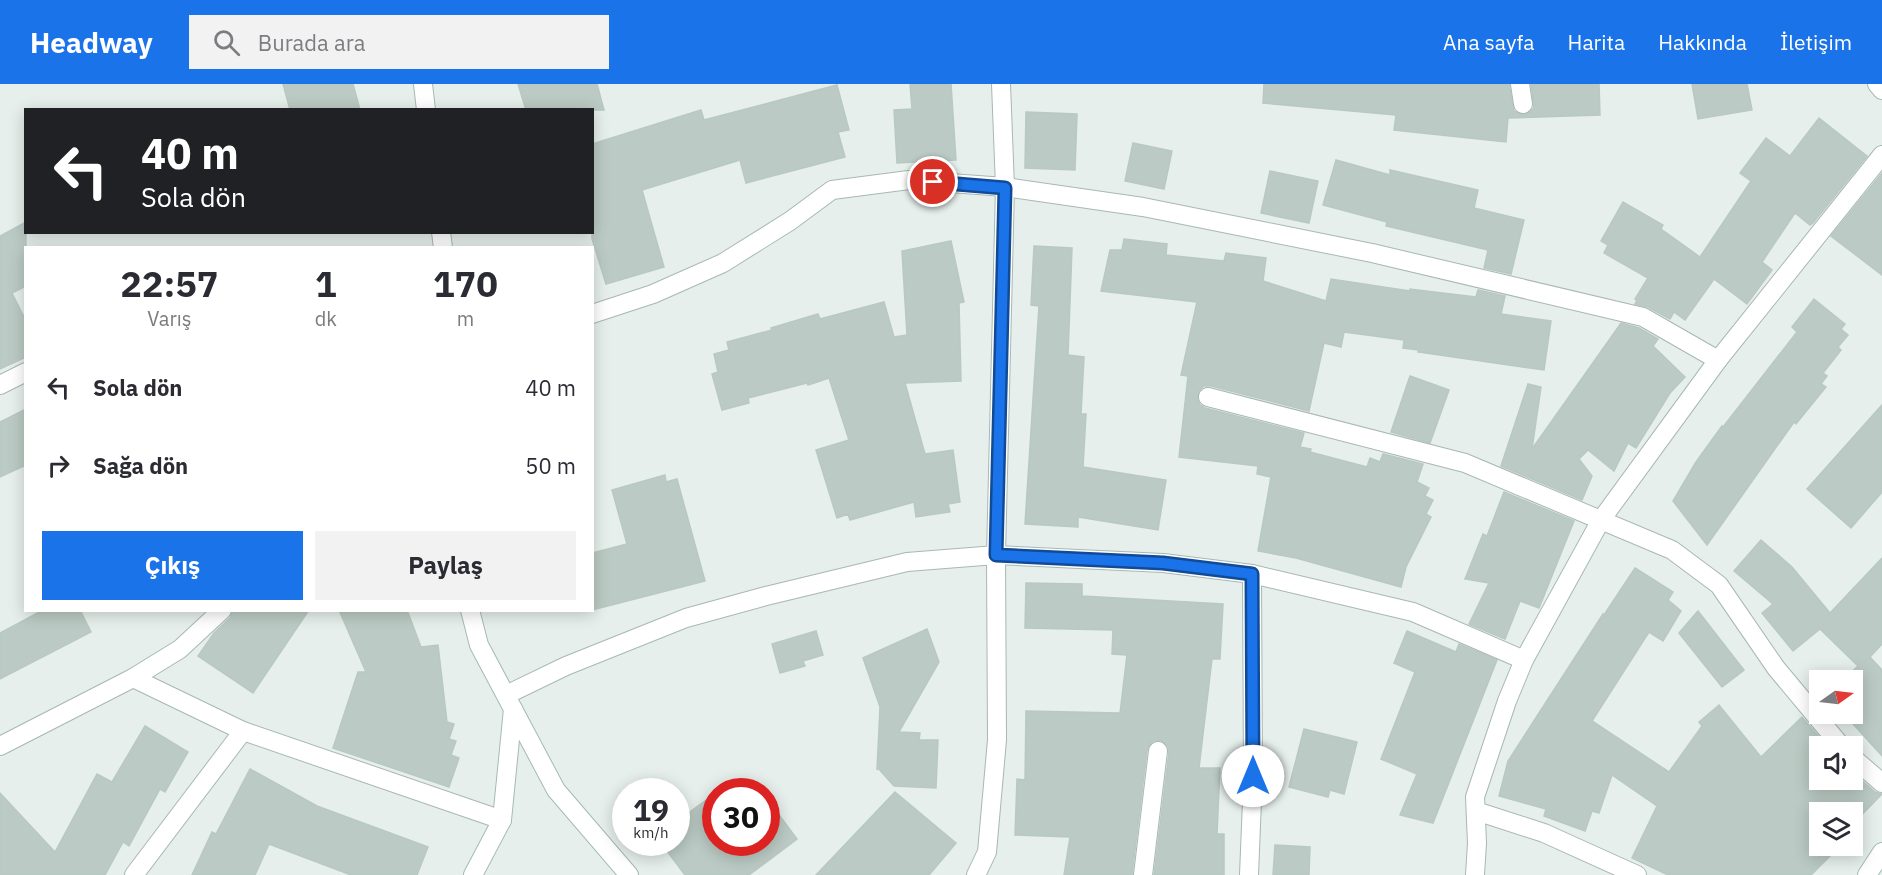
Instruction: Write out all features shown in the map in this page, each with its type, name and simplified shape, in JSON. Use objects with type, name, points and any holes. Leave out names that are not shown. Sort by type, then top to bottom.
[{"type":"street","points":[[423,84],[426,108]]},
{"type":"street","points":[[976,875],[987,852],[998,740],[996,555],[1005,188],[1001,84]]},
{"type":"street","points":[[1520,84],[1523,104]]},
{"type":"street","points":[[1877,84],[1882,90]]},
{"type":"street","points":[[1474,875],[1477,843],[1475,796],[1507,701],[1524,660],[1601,520],[1718,360],[1882,155]]},
{"type":"street","points":[[594,313],[653,294],[723,263],[790,221],[832,190],[909,180],[1005,188],[1155,209],[1372,254],[1643,317],[1718,360]]},
{"type":"street","points":[[0,385],[24,373]]},
{"type":"street","points":[[1208,397],[1466,463],[1672,550],[1719,585],[1776,668],[1833,736]]},
{"type":"street","points":[[509,702],[566,666],[686,618],[907,562],[996,555],[1163,563],[1252,574],[1413,612],[1524,660]]},
{"type":"street","points":[[1249,875],[1253,776],[1252,574]]},
{"type":"street","points":[[0,746],[133,678],[180,649],[220,612]]},
{"type":"street","points":[[471,612],[479,645],[556,790],[629,875]]},
{"type":"street","points":[[133,678],[243,731],[502,820]]},
{"type":"street","points":[[473,875],[502,820],[509,702]]},
{"type":"street","points":[[134,875],[243,731]]},
{"type":"street","points":[[1143,875],[1158,752]]},
{"type":"street","points":[[1863,767],[1882,783]]},
{"type":"street","points":[[1476,811],[1544,833],[1637,875]]},
{"type":"street","points":[[1867,875],[1882,852]]},
{"type":"building","points":[[283,84],[353,84],[359,108],[289,108]]},
{"type":"building","points":[[518,84],[597,84],[604,110],[594,110],[594,108],[525,108]]},
{"type":"building","points":[[910,84],[951,84],[956,160],[897,163],[894,110],[912,109]]},
{"type":"building","points":[[1264,84],[1509,84],[1514,111],[1524,115],[1534,108],[1531,84],[1599,84],[1600,115],[1508,118],[1506,142],[1394,130],[1396,115],[1263,103]]},
{"type":"building","points":[[1692,84],[1747,84],[1752,110],[1698,119]]},
{"type":"building","points":[[837,85],[849,130],[838,132],[845,157],[746,183],[740,160],[642,190],[664,267],[606,284],[592,239],[592,234],[594,234],[594,143],[701,110],[704,120]]},
{"type":"building","points":[[1026,112],[1077,114],[1075,170],[1025,168]]},
{"type":"building","points":[[1819,118],[1867,156],[1813,223],[1810,225],[1795,213],[1762,262],[1772,270],[1747,304],[1714,279],[1685,320],[1674,312],[1670,319],[1648,307],[1635,304],[1637,300],[1635,299],[1648,278],[1604,253],[1608,245],[1601,241],[1623,202],[1663,225],[1661,229],[1700,257],[1751,181],[1740,173],[1766,138],[1790,156]]},
{"type":"building","points":[[1133,143],[1172,151],[1164,189],[1125,181]]},
{"type":"building","points":[[1336,160],[1390,175],[1390,170],[1478,190],[1474,208],[1524,220],[1511,274],[1484,268],[1488,250],[1386,226],[1387,222],[1323,205]]},
{"type":"building","points":[[1270,171],[1318,181],[1309,223],[1261,213]]},
{"type":"building","points":[[1882,173],[1882,275],[1831,236]]},
{"type":"building","points":[[24,223],[26,246],[24,246],[24,287],[12,293],[24,317],[24,358],[0,369],[0,236]]},
{"type":"building","points":[[1124,239],[1167,244],[1166,255],[1224,261],[1226,253],[1266,258],[1263,281],[1326,301],[1331,279],[1410,291],[1410,289],[1476,297],[1478,290],[1505,296],[1501,314],[1551,321],[1544,370],[1418,352],[1419,350],[1403,348],[1404,340],[1344,332],[1341,347],[1324,343],[1309,411],[1211,386],[1204,386],[1200,390],[1197,399],[1205,408],[1304,433],[1300,447],[1311,449],[1310,452],[1367,467],[1370,458],[1380,462],[1383,454],[1423,464],[1417,482],[1429,488],[1425,496],[1433,500],[1426,514],[1431,517],[1406,567],[1401,587],[1296,558],[1258,551],[1271,477],[1257,474],[1258,466],[1179,457],[1188,376],[1181,375],[1197,302],[1101,291],[1110,250],[1122,250]]},
{"type":"building","points":[[951,241],[964,302],[959,303],[961,381],[905,383],[925,454],[953,450],[960,502],[948,504],[950,512],[916,517],[914,502],[850,520],[848,514],[837,518],[816,450],[849,440],[829,378],[748,398],[749,403],[722,410],[712,374],[718,372],[714,354],[729,350],[727,342],[772,330],[771,328],[818,314],[820,319],[884,302],[894,337],[907,335],[902,251]]},
{"type":"building","points":[[1034,246],[1072,248],[1068,355],[1084,357],[1081,414],[1086,414],[1083,467],[1166,480],[1158,530],[1078,517],[1078,527],[1025,524],[1039,306],[1031,305]]},
{"type":"building","points":[[1814,299],[1845,324],[1841,329],[1848,335],[1838,347],[1841,350],[1823,373],[1827,376],[1821,384],[1826,387],[1796,424],[1794,422],[1707,545],[1673,501],[1696,462],[1722,426],[1797,332],[1792,327]]},
{"type":"building","points":[[1621,323],[1639,328],[1658,339],[1653,346],[1685,377],[1670,393],[1636,448],[1628,443],[1614,471],[1588,450],[1579,459],[1592,476],[1582,500],[1501,466],[1528,384],[1541,387],[1532,449]]},
{"type":"building","points":[[1410,376],[1449,390],[1430,443],[1391,432]]},
{"type":"building","points":[[1882,405],[1882,492],[1851,528],[1807,489]]},
{"type":"building","points":[[24,410],[24,466],[0,477],[0,422]]},
{"type":"building","points":[[665,475],[666,482],[677,479],[705,581],[594,609],[594,552],[627,544],[612,490]]},
{"type":"building","points":[[1504,492],[1574,521],[1539,608],[1520,601],[1505,639],[1469,624],[1489,583],[1465,579],[1483,534],[1487,536]]},
{"type":"building","points":[[1761,540],[1792,567],[1830,613],[1882,558],[1882,644],[1870,657],[1882,670],[1882,756],[1853,724],[1863,724],[1863,670],[1854,670],[1858,666],[1820,629],[1793,651],[1762,613],[1773,604],[1734,571]]},
{"type":"building","points":[[1635,568],[1673,592],[1668,600],[1681,611],[1663,641],[1649,632],[1592,721],[1669,772],[1702,726],[1699,722],[1719,705],[1761,757],[1802,717],[1818,736],[1809,736],[1809,790],[1863,790],[1863,782],[1875,792],[1882,794],[1863,814],[1863,802],[1809,802],[1809,856],[1830,856],[1811,875],[1668,875],[1632,858],[1657,806],[1612,775],[1599,813],[1592,811],[1585,831],[1544,816],[1546,809],[1499,796],[1508,761]]},
{"type":"building","points":[[1026,583],[1082,584],[1082,596],[1223,604],[1220,659],[1212,659],[1199,768],[1220,768],[1217,834],[1224,834],[1224,875],[1154,875],[1169,752],[1168,746],[1160,740],[1153,741],[1147,750],[1132,875],[1064,875],[1070,837],[1015,835],[1017,779],[1025,780],[1026,711],[1120,713],[1127,655],[1112,654],[1113,630],[1025,628]]},
{"type":"building","points":[[1698,611],[1744,670],[1722,687],[1679,633]]},
{"type":"building","points":[[39,612],[81,612],[91,632],[0,679],[0,633]]},
{"type":"building","points":[[232,612],[308,612],[253,693],[198,656],[214,633],[230,618]]},
{"type":"building","points":[[340,612],[408,612],[421,647],[438,645],[447,722],[454,724],[449,739],[456,741],[451,755],[459,758],[449,787],[333,748],[358,672],[366,672]]},
{"type":"building","points":[[927,629],[939,662],[899,732],[920,733],[919,740],[938,740],[936,788],[894,786],[878,768],[877,770],[880,707],[863,658]]},
{"type":"building","points":[[816,631],[823,655],[803,661],[805,666],[780,673],[772,644]]},
{"type":"building","points":[[1407,631],[1456,652],[1459,644],[1497,660],[1433,823],[1400,815],[1417,774],[1381,759],[1415,672],[1394,663]]},
{"type":"building","points":[[145,726],[188,752],[165,792],[160,789],[129,846],[123,842],[105,875],[0,875],[0,793],[55,852],[97,774],[112,782]]},
{"type":"building","points":[[1304,729],[1357,742],[1344,794],[1330,790],[1328,797],[1289,787]]},
{"type":"building","points":[[250,769],[317,806],[428,847],[417,875],[351,875],[269,844],[255,875],[192,875],[212,832],[216,834]]},
{"type":"building","points":[[895,792],[956,843],[929,875],[816,875]]},
{"type":"building","points":[[702,803],[702,856],[774,856],[749,875],[685,875],[671,856],[690,856],[690,812]]},
{"type":"building","points":[[780,816],[797,839],[780,852]]},
{"type":"building","points":[[1275,845],[1310,847],[1309,875],[1273,875]]},
{"type":"route","points":[[933,182],[1005,188],[996,555],[1163,563],[1252,574],[1253,776]]}]
